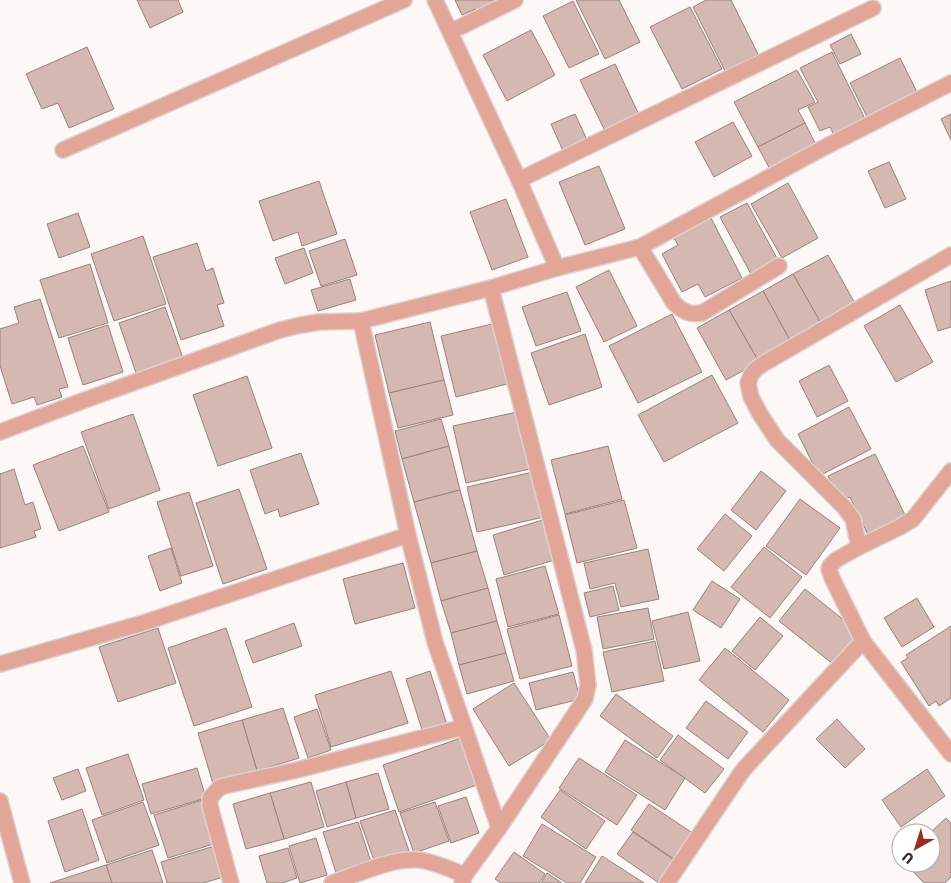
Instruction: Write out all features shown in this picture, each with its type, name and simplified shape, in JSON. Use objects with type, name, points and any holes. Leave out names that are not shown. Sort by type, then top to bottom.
[{"type":"street","points":[[63,150],[404,0]]},
{"type":"street","points":[[435,0],[519,180],[557,268]]},
{"type":"street","points":[[450,32],[515,0]]},
{"type":"street","points":[[519,180],[873,8]]},
{"type":"street","points":[[0,432],[280,330],[319,322],[361,321],[491,288],[640,246],[823,148],[951,83]]},
{"type":"street","points":[[640,246],[674,303],[679,309],[694,315],[702,313],[779,266]]},
{"type":"street","points":[[859,547],[853,518],[777,440],[751,397],[748,383],[751,375],[763,364],[951,255]]},
{"type":"street","points":[[332,883],[405,860],[426,861],[464,879],[585,699],[588,684],[584,650],[491,288]]},
{"type":"street","points":[[361,321],[408,535],[434,642],[499,828]]},
{"type":"street","points":[[951,471],[913,519],[836,560],[829,570],[863,641],[951,754]]},
{"type":"street","points":[[0,664],[142,623],[408,535]]},
{"type":"street","points":[[667,883],[743,770],[863,641]]},
{"type":"street","points":[[231,883],[210,801],[219,788],[464,727]]},
{"type":"street","points":[[0,801],[22,883]]},
{"type":"building","points":[[137,0],[178,0],[183,12],[150,28]]},
{"type":"building","points":[[455,0],[507,0],[479,16],[476,9],[462,15]]},
{"type":"building","points":[[576,0],[619,0],[640,42],[605,59]]},
{"type":"building","points":[[706,0],[731,0],[758,54],[725,71],[693,7]]},
{"type":"building","points":[[573,1],[599,54],[569,68],[543,16]]},
{"type":"building","points":[[690,7],[722,69],[682,89],[650,27]]},
{"type":"building","points":[[531,30],[555,75],[507,101],[483,55]]},
{"type":"building","points":[[851,34],[861,54],[840,64],[830,45]]},
{"type":"building","points":[[87,47],[114,109],[69,128],[58,103],[42,109],[26,74]]},
{"type":"building","points":[[832,52],[865,119],[834,135],[830,127],[820,131],[808,107],[818,102],[800,68]]},
{"type":"building","points":[[900,58],[917,92],[867,117],[850,83]]},
{"type":"building","points":[[615,64],[641,119],[607,135],[580,80]]},
{"type":"building","points":[[797,70],[815,102],[798,110],[805,123],[758,147],[734,102]]},
{"type":"building","points":[[575,114],[588,142],[564,153],[551,124]]},
{"type":"building","points":[[951,114],[951,140],[941,119]]},
{"type":"building","points":[[733,122],[752,156],[714,177],[695,142]]},
{"type":"building","points":[[805,123],[818,149],[772,173],[758,147]]},
{"type":"building","points":[[889,162],[906,199],[885,208],[868,171]]},
{"type":"building","points":[[599,166],[625,229],[585,245],[559,182]]},
{"type":"building","points":[[319,181],[337,234],[302,246],[298,232],[273,241],[259,201]]},
{"type":"building","points":[[788,183],[818,238],[782,258],[751,204]]},
{"type":"building","points":[[506,199],[528,257],[492,270],[470,212]]},
{"type":"building","points":[[747,203],[778,260],[751,274],[720,217]]},
{"type":"building","points":[[78,213],[90,247],[59,258],[47,224]]},
{"type":"building","points":[[711,218],[742,278],[705,297],[698,284],[682,292],[662,254],[678,245],[674,238]]},
{"type":"building","points":[[143,236],[166,304],[114,321],[91,254]]},
{"type":"building","points":[[345,239],[357,275],[321,286],[309,251]]},
{"type":"building","points":[[197,243],[206,271],[213,268],[224,303],[217,305],[224,326],[181,340],[153,257]]},
{"type":"building","points":[[304,248],[313,273],[285,284],[275,258]]},
{"type":"building","points":[[828,255],[857,307],[823,327],[793,274]]},
{"type":"building","points":[[90,264],[108,323],[59,338],[40,280]]},
{"type":"building","points":[[609,270],[637,326],[604,342],[576,287]]},
{"type":"building","points":[[793,274],[823,327],[792,344],[763,291]]},
{"type":"building","points":[[350,279],[356,300],[318,311],[311,290]]},
{"type":"building","points":[[951,281],[951,327],[938,331],[925,290]]},
{"type":"building","points":[[763,291],[792,344],[759,362],[729,310]]},
{"type":"building","points":[[567,292],[581,331],[536,346],[522,307]]},
{"type":"building","points":[[40,299],[68,387],[59,389],[62,397],[37,405],[34,397],[12,404],[0,366],[0,329],[19,323],[14,307]]},
{"type":"building","points":[[900,305],[933,362],[896,382],[864,326]]},
{"type":"building","points":[[165,307],[184,361],[137,376],[119,323]]},
{"type":"building","points":[[729,310],[759,362],[726,380],[697,328]]},
{"type":"building","points":[[672,314],[702,372],[638,403],[609,346]]},
{"type":"building","points":[[430,322],[444,380],[389,393],[375,335]]},
{"type":"building","points":[[492,324],[507,384],[456,397],[441,336]]},
{"type":"building","points":[[108,325],[123,372],[83,385],[68,338]]},
{"type":"building","points":[[585,334],[602,387],[549,405],[531,353]]},
{"type":"building","points":[[829,365],[848,401],[817,417],[799,381]]},
{"type":"building","points":[[712,375],[738,423],[664,462],[638,415]]},
{"type":"building","points":[[247,376],[272,448],[218,466],[193,395]]},
{"type":"building","points":[[444,380],[453,415],[398,428],[389,393]]},
{"type":"building","points":[[849,407],[871,449],[819,476],[798,434]]},
{"type":"building","points":[[517,412],[530,469],[466,483],[453,426]]},
{"type":"building","points":[[133,414],[160,490],[109,509],[81,432]]},
{"type":"building","points":[[441,419],[449,446],[402,459],[395,431]]},
{"type":"building","points":[[83,446],[109,512],[59,531],[33,465]]},
{"type":"building","points":[[449,446],[460,490],[414,502],[402,459]]},
{"type":"building","points":[[608,446],[622,499],[565,514],[551,460]]},
{"type":"building","points":[[301,453],[319,504],[280,517],[278,509],[265,514],[250,470]]},
{"type":"building","points":[[875,454],[907,519],[869,537],[850,497],[840,502],[828,476]]},
{"type":"building","points":[[14,469],[25,505],[33,502],[41,529],[34,531],[36,537],[0,548],[0,474]]},
{"type":"building","points":[[761,471],[786,491],[756,530],[731,510]]},
{"type":"building","points":[[533,472],[544,517],[477,532],[467,487]]},
{"type":"building","points":[[239,489],[267,569],[223,584],[196,503]]},
{"type":"building","points":[[460,490],[477,551],[431,563],[414,502]]},
{"type":"building","points":[[189,492],[213,566],[181,576],[157,502]]},
{"type":"building","points":[[800,499],[840,528],[806,575],[766,546]]},
{"type":"building","points":[[624,500],[637,548],[577,563],[565,515]]},
{"type":"building","points":[[725,514],[752,536],[724,571],[697,549]]},
{"type":"building","points":[[546,519],[558,559],[504,575],[493,535]]},
{"type":"building","points":[[764,547],[802,577],[770,618],[731,587]]},
{"type":"building","points":[[171,548],[182,583],[160,591],[148,556]]},
{"type":"building","points":[[648,549],[659,599],[621,607],[615,583],[590,589],[584,563]]},
{"type":"building","points":[[477,551],[488,588],[441,601],[431,563]]},
{"type":"building","points":[[403,563],[415,608],[355,624],[343,579]]},
{"type":"building","points":[[545,566],[559,614],[508,627],[496,579]]},
{"type":"building","points":[[712,581],[740,599],[721,628],[693,610]]},
{"type":"building","points":[[613,586],[619,610],[590,617],[584,593]]},
{"type":"building","points":[[488,588],[497,621],[451,633],[441,601]]},
{"type":"building","points":[[805,589],[860,633],[834,665],[779,621]]},
{"type":"building","points":[[917,598],[934,627],[902,647],[884,618]]},
{"type":"building","points":[[648,608],[654,639],[603,649],[597,617]]},
{"type":"building","points":[[688,612],[700,661],[664,669],[652,621]]},
{"type":"building","points":[[559,615],[572,666],[520,679],[507,629]]},
{"type":"building","points":[[760,617],[783,636],[755,670],[732,651]]},
{"type":"building","points":[[497,621],[506,653],[459,665],[451,633]]},
{"type":"building","points":[[294,623],[302,646],[253,663],[245,641]]},
{"type":"building","points":[[951,626],[951,698],[939,706],[936,701],[929,706],[901,662],[908,658],[906,655]]},
{"type":"building","points":[[158,628],[176,683],[118,702],[99,647]]},
{"type":"building","points":[[226,628],[252,707],[194,726],[168,648]]},
{"type":"building","points":[[655,641],[664,681],[612,692],[603,652]]},
{"type":"building","points":[[725,648],[789,700],[763,732],[699,680]]},
{"type":"building","points":[[506,653],[514,681],[467,694],[459,665]]},
{"type":"building","points":[[391,671],[408,723],[331,747],[315,695]]},
{"type":"building","points":[[430,671],[447,725],[423,733],[406,679]]},
{"type":"building","points":[[573,672],[580,699],[536,710],[529,683]]},
{"type":"building","points":[[514,683],[551,740],[509,766],[473,709]]},
{"type":"building","points":[[616,694],[673,736],[657,758],[600,716]]},
{"type":"building","points":[[706,701],[748,732],[728,759],[686,728]]},
{"type":"building","points":[[283,708],[299,758],[257,771],[242,720]]},
{"type":"building","points":[[317,709],[331,750],[308,758],[294,717]]},
{"type":"building","points":[[837,719],[865,749],[845,768],[816,739]]},
{"type":"building","points":[[242,720],[257,771],[213,784],[198,733]]},
{"type":"building","points":[[678,735],[724,769],[705,793],[660,760]]},
{"type":"building","points":[[461,738],[477,785],[399,812],[383,765]]},
{"type":"building","points":[[625,740],[685,778],[665,810],[605,772]]},
{"type":"building","points":[[128,754],[144,800],[102,815],[86,768]]},
{"type":"building","points":[[579,758],[637,795],[617,825],[559,788]]},
{"type":"building","points":[[197,768],[206,798],[151,814],[142,784]]},
{"type":"building","points":[[78,769],[86,791],[62,800],[53,778]]},
{"type":"building","points":[[927,769],[945,796],[907,823],[898,823],[882,800]]},
{"type":"building","points":[[378,773],[389,809],[356,818],[346,782]]},
{"type":"building","points":[[311,782],[324,827],[284,839],[270,793]]},
{"type":"building","points":[[346,782],[356,818],[327,827],[316,791]]},
{"type":"building","points":[[560,790],[605,821],[586,849],[541,817]]},
{"type":"building","points":[[270,793],[284,839],[246,849],[233,804]]},
{"type":"building","points":[[466,797],[479,833],[451,843],[438,806]]},
{"type":"building","points":[[206,799],[220,842],[168,858],[154,815]]},
{"type":"building","points":[[143,802],[159,845],[107,863],[92,820]]},
{"type":"building","points":[[435,802],[449,841],[414,853],[400,813]]},
{"type":"building","points":[[649,804],[694,834],[677,861],[631,830]]},
{"type":"building","points":[[82,809],[99,860],[65,872],[48,821]]},
{"type":"building","points":[[395,810],[410,854],[376,866],[360,821]]},
{"type":"building","points":[[946,818],[951,823],[951,877],[945,883],[924,883],[914,873],[941,873],[941,823]]},
{"type":"building","points":[[358,822],[372,865],[337,876],[323,832]]},
{"type":"building","points":[[542,824],[596,857],[580,883],[567,883],[523,856]]},
{"type":"building","points":[[633,832],[677,862],[663,883],[659,883],[617,854]]},
{"type":"building","points":[[316,838],[327,875],[300,883],[289,846]]},
{"type":"building","points":[[218,845],[227,876],[203,883],[167,883],[161,862]]},
{"type":"building","points":[[288,848],[297,878],[282,883],[267,883],[259,856]]},
{"type":"building","points":[[152,850],[163,883],[112,883],[106,865]]},
{"type":"building","points":[[514,852],[545,874],[539,883],[501,883],[495,879]]},
{"type":"building","points":[[602,856],[644,883],[585,883]]},
{"type":"building","points":[[106,865],[112,883],[50,883]]},
{"type":"building","points":[[547,873],[562,883],[541,883]]}]
